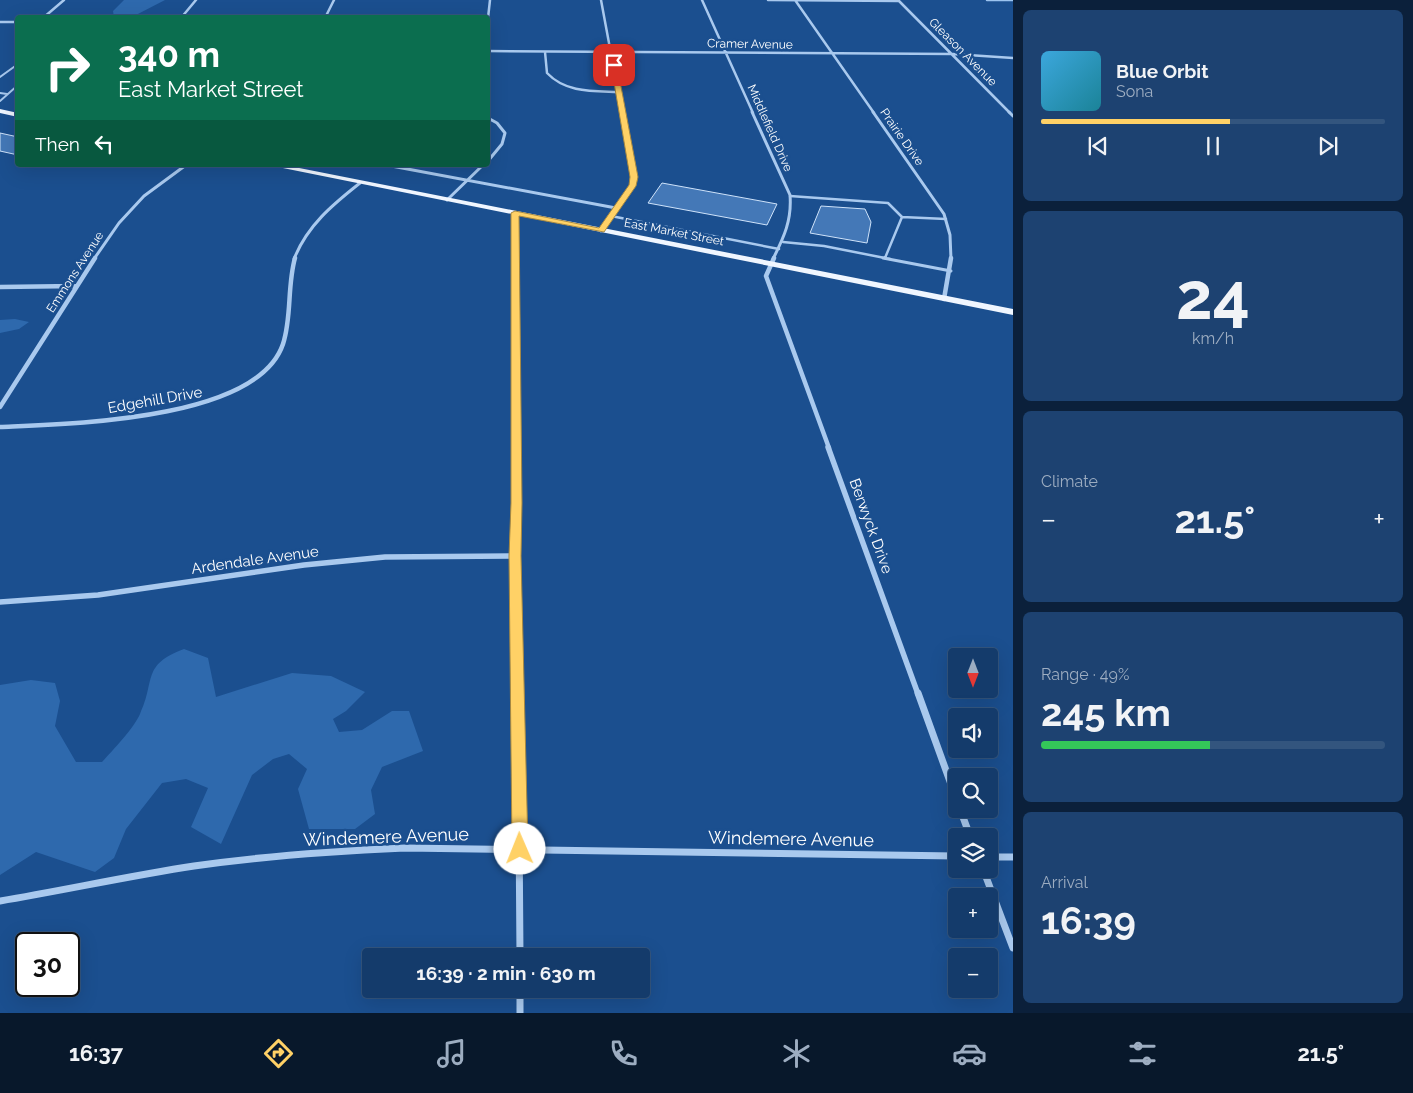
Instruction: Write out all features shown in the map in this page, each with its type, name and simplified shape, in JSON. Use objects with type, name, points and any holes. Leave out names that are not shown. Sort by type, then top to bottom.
[{"type":"main road","points":[[0,111],[15,113]]},
{"type":"main road","name":"East Market Street","points":[[282,167],[1013,312]]},
{"type":"street","points":[[46,15],[64,0]]},
{"type":"street","points":[[184,15],[196,0]]},
{"type":"street","points":[[326,15],[334,0]]},
{"type":"street","points":[[488,15],[490,0]]},
{"type":"street","points":[[601,0],[634,177],[633,186],[601,231]]},
{"type":"street","name":"Middlefield Drive","points":[[702,0],[790,196],[792,218],[783,242],[770,264]]},
{"type":"street","points":[[768,0],[899,1]]},
{"type":"street","name":"Prairie Drive","points":[[795,0],[935,200],[946,219],[953,243],[944,299]]},
{"type":"street","name":"Gleason Avenue","points":[[899,1],[1013,116]]},
{"type":"street","points":[[0,22],[15,22]]},
{"type":"street","name":"Cramer Avenue","points":[[490,51],[953,54],[1013,58]]},
{"type":"street","points":[[545,52],[547,73],[557,82],[581,89],[618,92]]},
{"type":"street","points":[[490,119],[502,128],[506,138],[503,146],[490,159]]},
{"type":"street","name":"Emmons Avenue","points":[[0,407],[76,286],[126,214],[150,192],[183,167]]},
{"type":"street","points":[[397,167],[616,208]]},
{"type":"street","points":[[447,200],[481,167]]},
{"type":"street","name":"Edgehill Drive","points":[[0,426],[92,422],[194,406],[224,396],[255,380],[269,369],[282,347],[291,272],[300,245],[316,220],[360,183]]},
{"type":"street","points":[[515,213],[515,556],[520,948]]},
{"type":"street","name":"Berwyck Drive","points":[[770,264],[766,276],[770,292],[948,776]]},
{"type":"street","points":[[0,287],[76,286]]},
{"type":"street","name":"Ardendale Avenue","points":[[0,602],[98,595],[331,562],[417,556],[515,556]]},
{"type":"street","name":"Windemere Avenue","points":[[0,901],[236,860],[405,848],[948,856]]},
{"type":"street","points":[[998,857],[1013,857]]},
{"type":"street","points":[[986,878],[1013,948]]},
{"type":"street","points":[[520,998],[520,1013]]},
{"type":"lane","points":[[0,77],[15,66]]},
{"type":"lane","points":[[0,101],[15,87]]},
{"type":"lane","points":[[0,93],[7,94]]},
{"type":"lane","points":[[790,196],[888,203],[902,217],[946,219]]},
{"type":"lane","points":[[611,216],[779,249]]},
{"type":"lane","points":[[885,258],[902,217]]},
{"type":"lane","points":[[783,242],[824,246],[950,271]]},
{"type":"shaded area","points":[[124,0],[165,0],[136,15],[114,15],[113,11]]},
{"type":"shaded area","points":[[15,319],[29,322],[19,329],[0,333],[0,320]]},
{"type":"shaded area","points":[[184,649],[208,658],[216,697],[292,673],[331,676],[365,692],[346,711],[333,719],[339,732],[362,730],[392,711],[409,711],[423,751],[382,767],[371,790],[375,814],[355,829],[309,829],[298,789],[307,769],[289,754],[273,759],[252,775],[221,844],[191,827],[208,788],[186,779],[162,783],[126,829],[114,858],[95,872],[36,852],[0,875],[0,685],[31,680],[55,683],[60,701],[55,726],[76,762],[102,762],[137,720],[145,702],[155,668],[170,655]]},
{"type":"building","points":[[0,133],[15,136],[15,154],[0,151]]},
{"type":"building","points":[[662,183],[777,204],[767,225],[648,203]]},
{"type":"building","points":[[821,206],[865,209],[871,222],[867,243],[810,233]]},
{"type":"waterway","points":[[987,0],[1013,0]]},
{"type":"route","points":[[520,849],[515,556],[515,213],[601,231],[633,186],[634,177],[614,65]]}]
